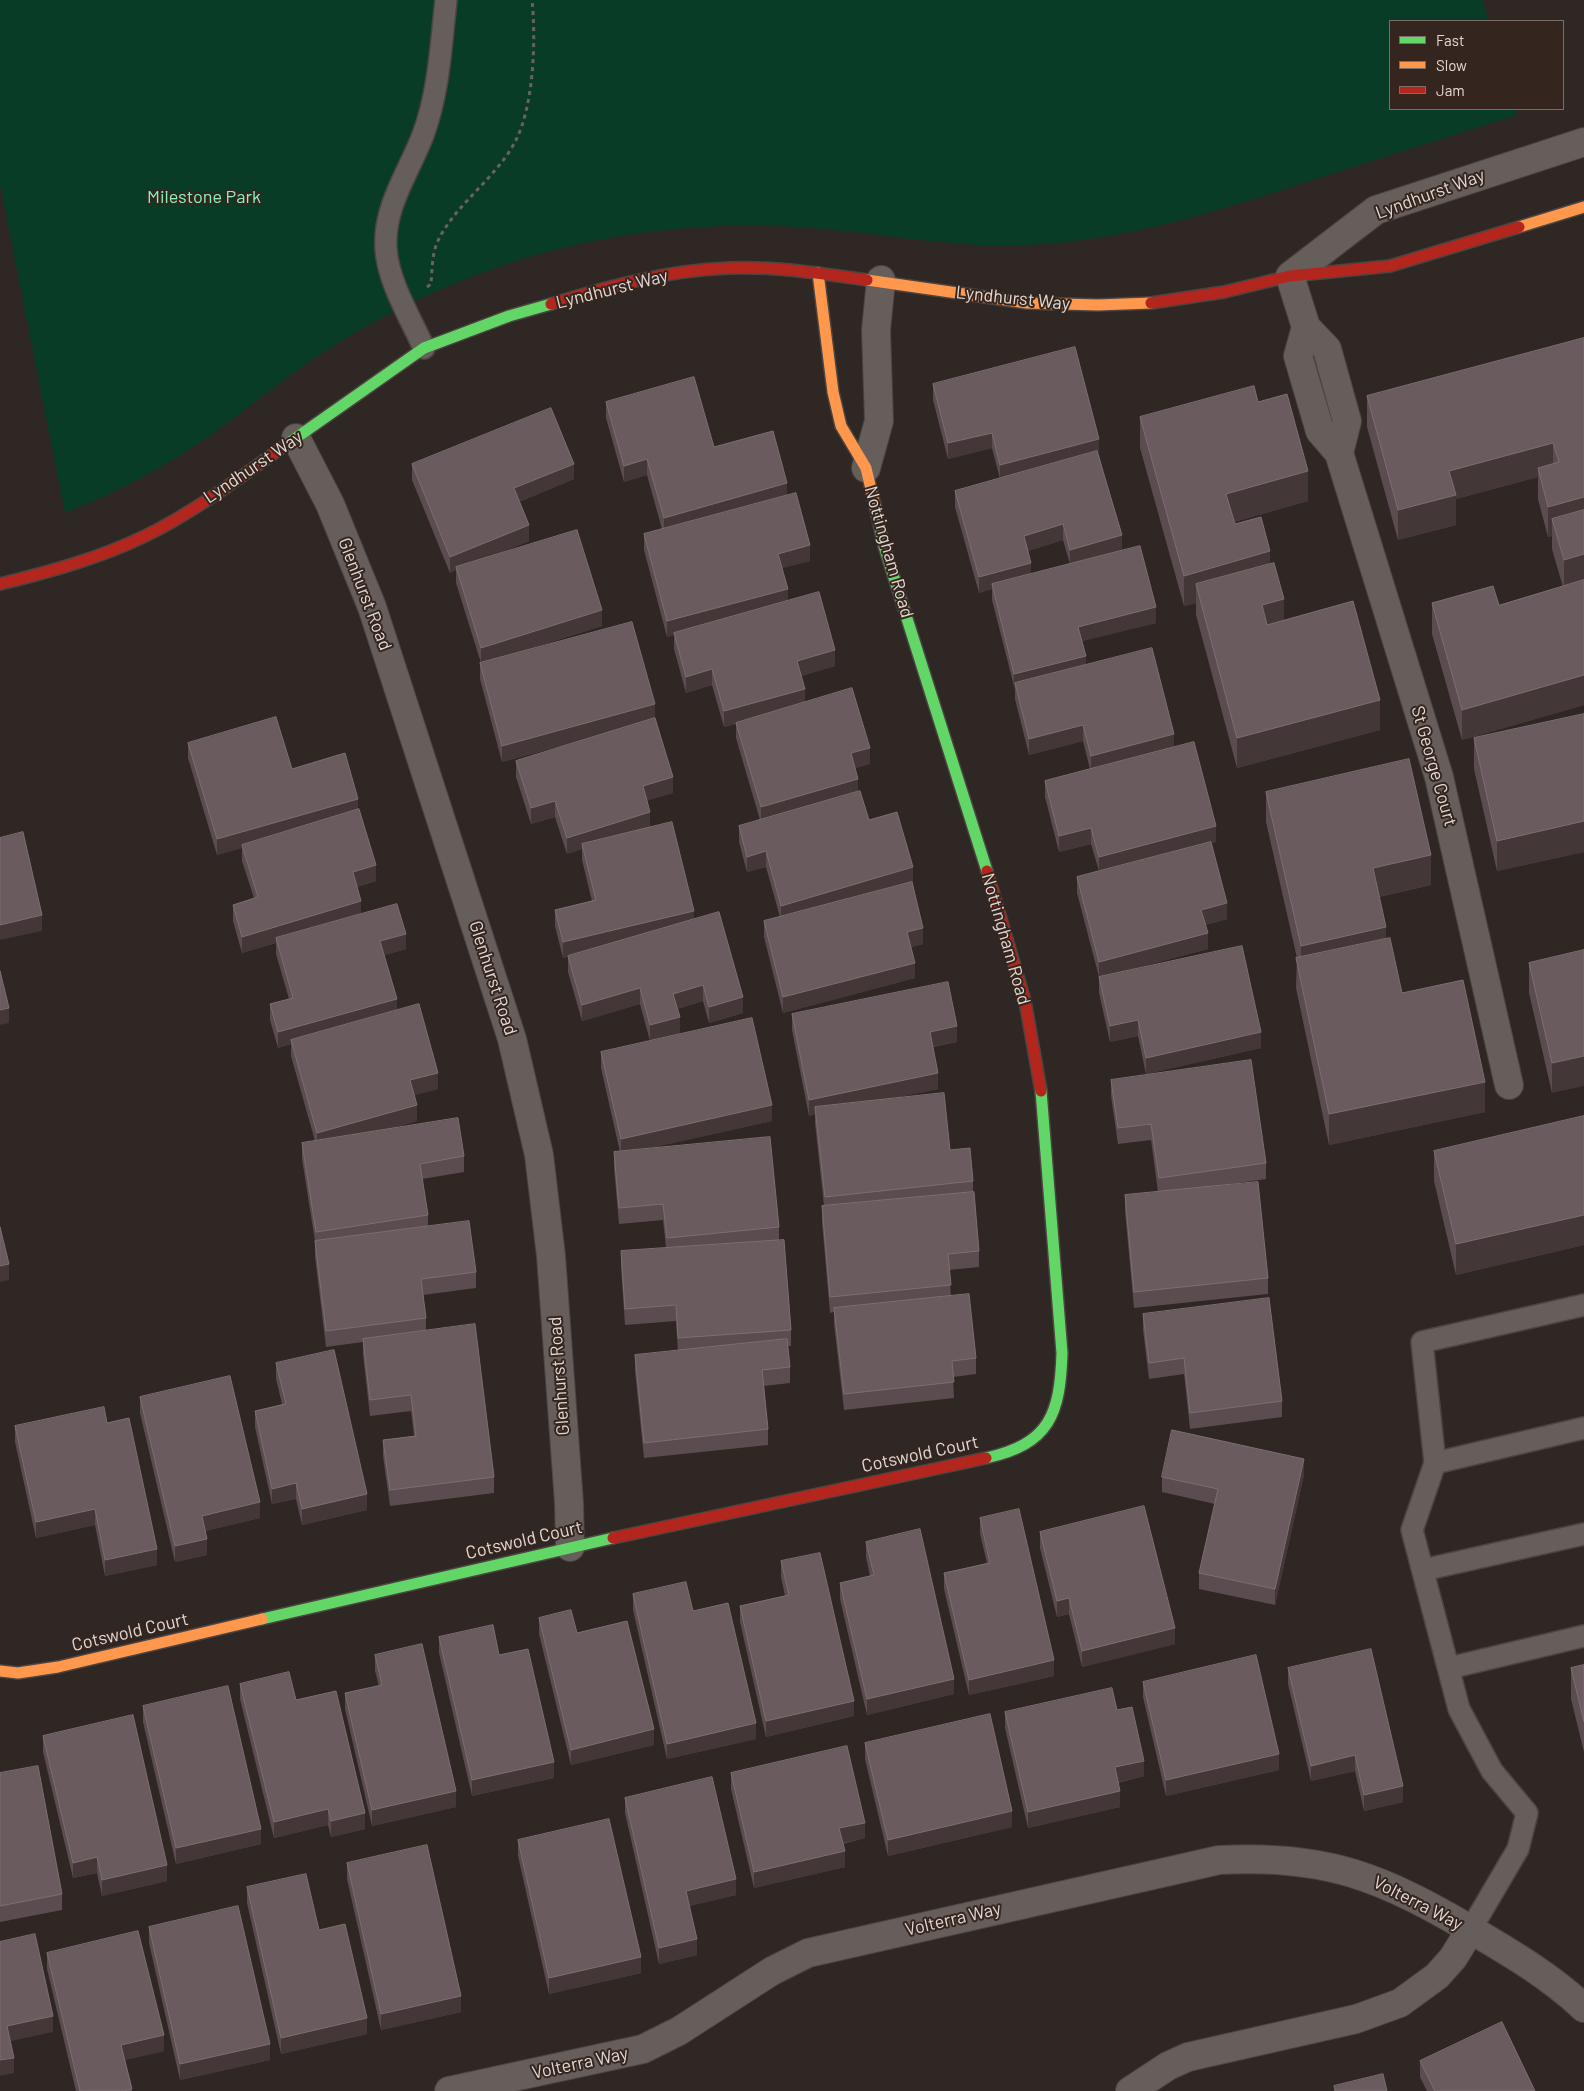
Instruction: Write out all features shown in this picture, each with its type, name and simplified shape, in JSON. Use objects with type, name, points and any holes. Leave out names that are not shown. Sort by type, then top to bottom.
[{"type":"street","name":"Lyndhurst Way","points":[[1290,276],[1376,210],[1584,142]]},
{"type":"street","name":"Lyndhurst Way","points":[[0,584],[54,570],[145,536],[217,493],[424,348],[509,316],[600,289],[670,274],[731,268],[818,272],[1027,303],[1098,306],[1198,298],[1290,276],[1390,266],[1584,208]]},
{"type":"street","name":"Nottingham Road","points":[[818,272],[833,392],[840,426],[866,468],[884,546],[1005,929],[1025,1001],[1041,1086],[1062,1353],[1061,1387],[1048,1424]]},
{"type":"street","points":[[1290,276],[1306,328],[1327,349],[1347,421],[1339,453]]},
{"type":"street","name":"Nottingham Road","points":[[866,468],[879,421],[876,330],[881,280]]},
{"type":"street","name":"St George Court","points":[[1306,328],[1298,356],[1320,431],[1339,453],[1439,777],[1509,1086]]},
{"type":"street","name":"Glenhurst Road","points":[[296,438],[330,504],[376,616],[512,1039],[539,1155],[551,1256],[569,1503],[570,1546]]},
{"type":"street","name":"Cotswold Court","points":[[0,1671],[18,1673],[58,1667],[570,1546],[993,1456],[1030,1442],[1048,1424]]},
{"type":"street","name":"Volterra Way","points":[[449,2091],[643,2049],[679,2031],[772,1971],[808,1953],[1220,1860],[1256,1858],[1292,1860],[1362,1875],[1396,1888],[1538,1970],[1584,2008]]},
{"type":"street","name":"Volterra Way","points":[[1130,2091],[1168,2066],[1188,2057],[1356,2019],[1400,2003],[1437,1976],[1453,1958],[1471,1930]]},
{"type":"lane","points":[[424,348],[396,289],[386,250],[389,212],[423,135],[435,90],[446,0]]},
{"type":"lane","points":[[1304,378],[1333,371]]},
{"type":"lane","points":[[1471,1930],[1518,1849],[1527,1814],[1492,1770],[1459,1709],[1412,1530],[1435,1463],[1422,1342],[1584,1305]]},
{"type":"lane","points":[[1435,1463],[1584,1428]]},
{"type":"lane","points":[[1423,1570],[1584,1534]]},
{"type":"lane","points":[[1449,1668],[1584,1636]]},
{"type":"path","points":[[402,302],[432,284],[437,243],[456,214],[489,179],[516,140],[531,82],[532,0]]},
{"type":"green space","name":"Milestone Park","points":[[0,0],[1482,0],[1489,20],[1389,20],[1389,110],[1515,110],[1517,115],[1206,213],[1104,237],[1068,242],[1005,246],[927,241],[823,229],[722,226],[654,231],[620,236],[587,242],[521,259],[455,283],[360,330],[302,367],[180,456],[124,487],[65,513],[0,185]]},
{"type":"building","points":[[1584,338],[1584,497],[1548,507],[1538,468],[1559,462],[1553,443],[1449,471],[1456,495],[1398,510],[1367,396]]},
{"type":"building","points":[[1075,347],[1099,439],[1000,465],[992,433],[948,443],[933,384]]},
{"type":"building","points":[[694,377],[714,447],[773,431],[787,483],[664,518],[647,459],[624,466],[606,402]]},
{"type":"building","points":[[1254,386],[1258,402],[1287,394],[1308,471],[1226,494],[1235,524],[1261,517],[1270,551],[1184,576],[1140,417]]},
{"type":"building","points":[[551,408],[574,464],[514,488],[529,525],[450,557],[412,464]]},
{"type":"building","points":[[1097,451],[1122,535],[1070,550],[1063,524],[1024,536],[1031,563],[979,577],[955,491]]},
{"type":"building","points":[[796,493],[810,545],[778,554],[788,589],[667,621],[644,534]]},
{"type":"building","points":[[1584,510],[1584,554],[1564,560],[1552,519]]},
{"type":"building","points":[[577,530],[602,610],[481,648],[456,567]]},
{"type":"building","points":[[1140,546],[1156,607],[1078,627],[1086,656],[1014,674],[992,584]]},
{"type":"building","points":[[1274,563],[1284,599],[1262,605],[1267,625],[1353,601],[1380,700],[1237,738],[1196,584]]},
{"type":"building","points":[[1584,580],[1584,675],[1462,710],[1432,603],[1493,586],[1499,605]]},
{"type":"building","points":[[819,592],[835,650],[797,661],[805,689],[724,711],[712,669],[686,677],[674,633]]},
{"type":"building","points":[[632,622],[655,704],[502,746],[480,663]]},
{"type":"building","points":[[1152,648],[1174,734],[1091,756],[1083,725],[1029,739],[1015,683]]},
{"type":"building","points":[[852,688],[870,748],[851,753],[858,779],[761,807],[736,723]]},
{"type":"building","points":[[1584,714],[1584,821],[1497,841],[1474,738]]},
{"type":"building","points":[[276,717],[292,769],[345,753],[358,799],[217,839],[188,743]]},
{"type":"building","points":[[655,718],[673,777],[643,786],[650,812],[567,838],[555,801],[531,808],[516,761]]},
{"type":"building","points":[[1194,742],[1216,826],[1099,857],[1091,828],[1059,836],[1045,781]]},
{"type":"building","points":[[1409,759],[1431,855],[1373,868],[1386,927],[1301,946],[1266,792]]},
{"type":"building","points":[[860,791],[869,820],[897,812],[913,867],[781,906],[766,851],[747,857],[739,826]]},
{"type":"building","points":[[359,809],[376,865],[353,872],[361,901],[242,937],[233,905],[258,897],[242,845]]},
{"type":"building","points":[[672,822],[694,911],[563,942],[555,910],[596,900],[582,844]]},
{"type":"building","points":[[23,832],[42,915],[0,925],[0,838]]},
{"type":"building","points":[[1211,842],[1227,903],[1201,910],[1208,933],[1099,962],[1077,877]]},
{"type":"building","points":[[912,882],[923,928],[907,932],[915,963],[783,997],[764,921]]},
{"type":"building","points":[[397,904],[406,934],[380,941],[397,999],[278,1032],[270,1004],[293,998],[276,938]]},
{"type":"building","points":[[719,912],[743,997],[709,1007],[703,985],[673,994],[680,1017],[650,1025],[640,988],[582,1005],[568,956]]},
{"type":"building","points":[[1390,938],[1402,993],[1463,980],[1485,1082],[1329,1114],[1296,958]]},
{"type":"building","points":[[1242,946],[1261,1032],[1146,1058],[1138,1020],[1110,1026],[1099,977]]},
{"type":"building","points":[[1584,950],[1584,1056],[1552,1063],[1529,963]]},
{"type":"building","points":[[0,971],[9,1008],[0,1010]]},
{"type":"building","points":[[948,982],[957,1026],[930,1032],[938,1073],[809,1100],[792,1014]]},
{"type":"building","points":[[419,1004],[438,1073],[410,1080],[417,1105],[317,1133],[291,1040]]},
{"type":"building","points":[[752,1018],[772,1105],[621,1139],[601,1052]]},
{"type":"building","points":[[1251,1060],[1266,1163],[1159,1178],[1151,1124],[1118,1128],[1111,1080]]},
{"type":"building","points":[[944,1093],[950,1150],[970,1148],[973,1181],[825,1197],[815,1107]]},
{"type":"building","points":[[1584,1116],[1584,1215],[1456,1244],[1434,1151]]},
{"type":"building","points":[[458,1118],[464,1156],[420,1164],[428,1215],[316,1232],[302,1143]]},
{"type":"building","points":[[770,1137],[779,1227],[667,1238],[663,1204],[619,1208],[614,1152]]},
{"type":"building","points":[[1258,1182],[1268,1278],[1134,1292],[1125,1195]]},
{"type":"building","points":[[974,1192],[979,1251],[948,1254],[951,1285],[830,1297],[822,1206]]},
{"type":"building","points":[[469,1221],[476,1272],[421,1279],[426,1318],[326,1331],[315,1241]]},
{"type":"building","points":[[0,1227],[9,1264],[0,1266]]},
{"type":"building","points":[[784,1240],[791,1330],[678,1338],[676,1305],[625,1309],[621,1251]]},
{"type":"building","points":[[969,1294],[976,1358],[952,1361],[954,1382],[844,1394],[834,1308]]},
{"type":"building","points":[[1269,1298],[1282,1401],[1190,1413],[1184,1358],[1149,1363],[1143,1314]]},
{"type":"building","points":[[475,1324],[494,1477],[390,1490],[383,1440],[416,1436],[411,1395],[370,1400],[363,1339]]},
{"type":"building","points":[[787,1339],[790,1367],[762,1370],[768,1429],[644,1443],[635,1355]]},
{"type":"building","points":[[334,1350],[367,1494],[302,1509],[296,1483],[272,1489],[255,1411],[286,1404],[276,1363]]},
{"type":"building","points":[[230,1376],[260,1502],[202,1516],[207,1539],[175,1546],[140,1397]]},
{"type":"building","points":[[104,1407],[107,1423],[129,1418],[157,1549],[105,1560],[95,1509],[36,1522],[15,1426]]},
{"type":"building","points":[[1172,1430],[1304,1459],[1275,1589],[1199,1573],[1218,1489],[1162,1477]]},
{"type":"building","points":[[1144,1506],[1175,1628],[1082,1651],[1069,1598],[1057,1601],[1040,1532]]},
{"type":"building","points":[[1019,1509],[1054,1660],[969,1680],[944,1573],[990,1563],[980,1518]]},
{"type":"building","points":[[920,1529],[954,1679],[867,1699],[840,1583],[874,1575],[866,1542]]},
{"type":"building","points":[[820,1553],[854,1701],[766,1721],[740,1606],[789,1595],[781,1561]]},
{"type":"building","points":[[686,1582],[693,1611],[728,1603],[756,1723],[667,1744],[633,1594]]},
{"type":"building","points":[[571,1610],[577,1633],[627,1621],[654,1729],[571,1750],[539,1618]]},
{"type":"building","points":[[493,1625],[499,1655],[528,1649],[554,1762],[472,1780],[439,1637]]},
{"type":"building","points":[[422,1644],[456,1791],[372,1810],[345,1693],[382,1685],[375,1655]]},
{"type":"building","points":[[1371,1649],[1403,1786],[1364,1795],[1355,1755],[1311,1766],[1288,1668]]},
{"type":"building","points":[[1256,1655],[1279,1754],[1166,1780],[1143,1682]]},
{"type":"building","points":[[1584,1665],[1584,1722],[1571,1668]]},
{"type":"building","points":[[289,1672],[296,1700],[336,1691],[365,1813],[331,1821],[328,1809],[274,1822],[240,1684]]},
{"type":"building","points":[[228,1686],[261,1829],[176,1848],[143,1706]]},
{"type":"building","points":[[1112,1688],[1117,1710],[1132,1707],[1144,1761],[1115,1767],[1120,1791],[1028,1812],[1005,1712]]},
{"type":"building","points":[[990,1714],[1012,1811],[888,1840],[865,1743]]},
{"type":"building","points":[[133,1715],[167,1865],[102,1880],[97,1857],[73,1863],[43,1736]]},
{"type":"building","points":[[847,1746],[865,1823],[839,1828],[845,1851],[754,1872],[731,1773]]},
{"type":"building","points":[[38,1766],[62,1894],[0,1906],[0,1773]]},
{"type":"building","points":[[712,1777],[736,1879],[686,1891],[697,1939],[659,1948],[625,1798]]},
{"type":"building","points":[[609,1819],[641,1957],[549,1978],[518,1840]]},
{"type":"building","points":[[427,1845],[461,1996],[381,2014],[347,1863]]},
{"type":"building","points":[[306,1874],[319,1930],[345,1924],[367,2018],[281,2038],[247,1887]]},
{"type":"building","points":[[238,1906],[270,2044],[180,2064],[149,1927]]},
{"type":"building","points":[[138,1931],[164,2035],[121,2045],[132,2089],[123,2091],[80,2091],[47,1953]]},
{"type":"building","points":[[35,1934],[53,2016],[7,2026],[14,2058],[0,2060],[0,1942]]},
{"type":"building","points":[[1502,2022],[1535,2091],[1435,2091],[1420,2061]]},
{"type":"building","points":[[1383,2074],[1387,2091],[1335,2091],[1334,2086]]},
{"type":"traffic: fast","points":[[283,447],[424,348],[509,316],[551,304]]},
{"type":"traffic: fast","points":[[875,506],[884,546],[987,871]]},
{"type":"traffic: fast","points":[[986,1458],[1008,1452],[1038,1435],[1054,1409],[1061,1374],[1062,1353],[1041,1091]]},
{"type":"traffic: fast","points":[[262,1619],[613,1538]]},
{"type":"traffic: slow","points":[[1519,227],[1584,207]]},
{"type":"traffic: slow","points":[[818,273],[833,392],[841,426],[866,468],[875,506]]},
{"type":"traffic: slow","points":[[867,280],[1027,303],[1098,305],[1151,303]]},
{"type":"traffic: slow","points":[[0,1671],[18,1673],[58,1667],[262,1619]]},
{"type":"traffic: jam","points":[[1151,303],[1224,292],[1290,276],[1390,266],[1519,227]]},
{"type":"traffic: jam","points":[[551,304],[639,280],[707,269],[782,269],[867,280]]},
{"type":"traffic: jam","points":[[0,584],[74,564],[145,536],[199,505],[283,447]]},
{"type":"traffic: jam","points":[[987,871],[1025,1001],[1041,1091]]},
{"type":"traffic: jam","points":[[613,1538],[986,1458]]}]
